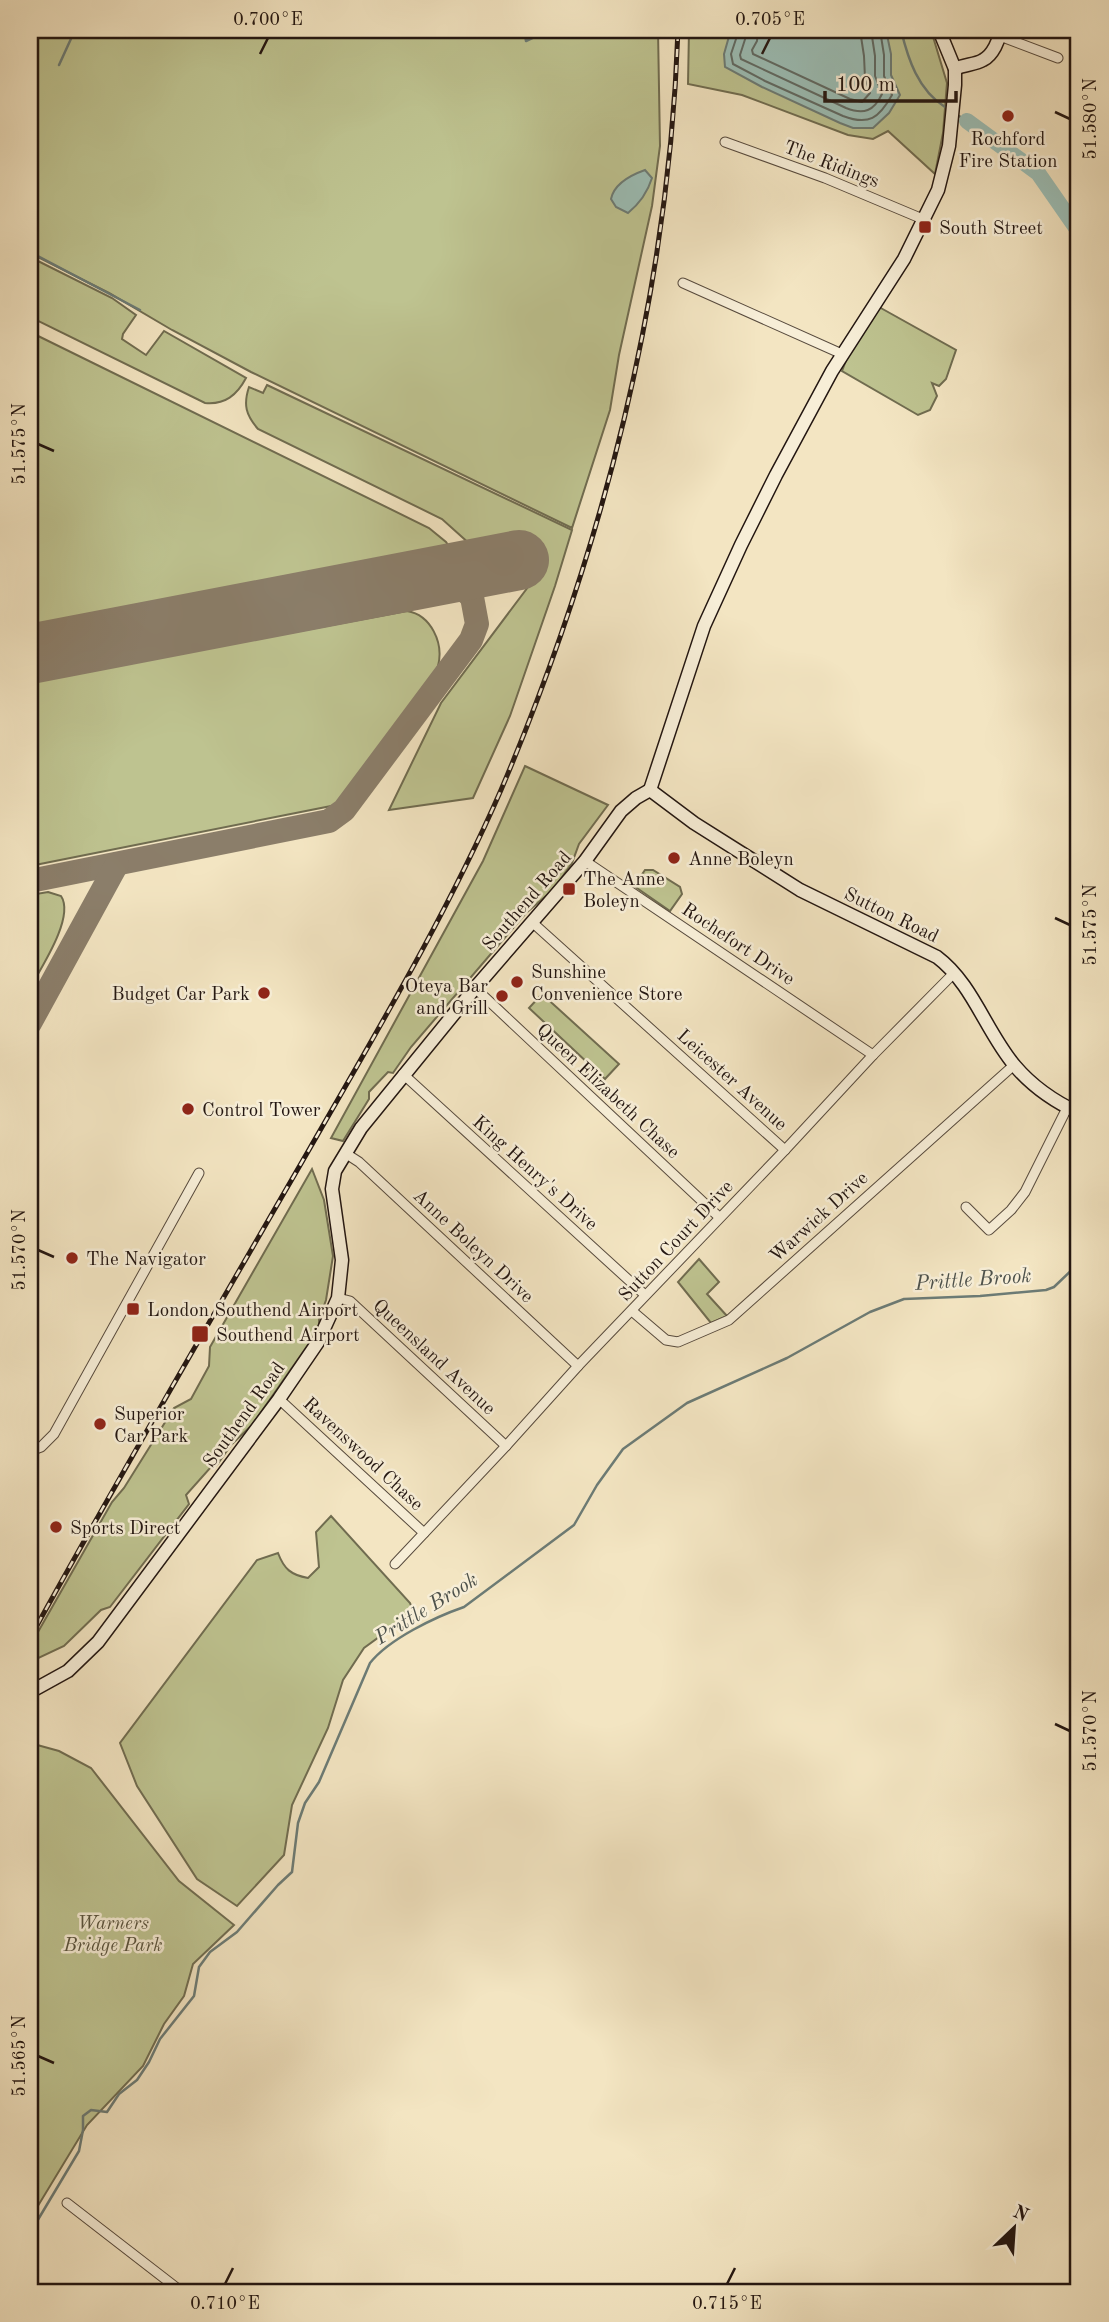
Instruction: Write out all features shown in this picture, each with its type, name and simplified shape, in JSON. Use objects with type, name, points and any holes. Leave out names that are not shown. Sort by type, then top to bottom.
[{"type":"street","points":[[650,790],[704,626],[776,475],[842,354],[904,258],[938,190],[949,146],[955,69],[939,30]]},
{"type":"street","points":[[955,69],[963,64],[983,61],[994,49],[1001,33],[1058,58]]},
{"type":"street","name":"The Ridings","points":[[725,142],[825,178],[925,220]]},
{"type":"street","points":[[683,283],[842,354]]},
{"type":"street","name":"Southend Road","points":[[30,1692],[68,1671],[97,1642],[318,1342],[338,1298],[342,1260],[332,1189],[335,1171],[360,1128],[475,988],[585,861],[621,811],[650,790]]},
{"type":"street","name":"Sutton Road","points":[[650,790],[694,823],[800,890],[937,957],[954,973],[1014,1065],[1042,1091],[1079,1113]]},
{"type":"street","name":"Rochefort Drive","points":[[585,861],[873,1055]]},
{"type":"street","name":"Leicester Avenue","points":[[533,923],[785,1150]]},
{"type":"street","name":"Sutton Court Drive","points":[[395,1564],[578,1366],[954,973]]},
{"type":"street","name":"Queen Elizabeth Chase","points":[[475,988],[719,1217]]},
{"type":"street","name":"Warwick Drive","points":[[632,1311],[666,1340],[678,1342],[729,1320],[1014,1065]]},
{"type":"street","name":"King Henry's Drive","points":[[403,1074],[645,1296]]},
{"type":"street","points":[[966,1207],[989,1230],[1011,1210],[1026,1192],[1067,1108]]},
{"type":"street","name":"Anne Boleyn Drive","points":[[345,1153],[359,1162],[578,1366]]},
{"type":"street","points":[[30,1451],[41,1447],[54,1434],[198,1173]]},
{"type":"street","name":"Queensland Avenue","points":[[338,1298],[350,1301],[506,1446]]},
{"type":"street","name":"Ravenswood Chase","points":[[279,1398],[424,1533]]},
{"type":"street","points":[[67,2203],[183,2292]]},
{"type":"green space","points":[[30,30],[658,30],[660,146],[652,206],[619,355],[610,410],[572,528],[251,372],[109,293],[30,253]]},
{"type":"green space","points":[[689,30],[931,30],[947,83],[943,133],[935,174],[888,131],[873,139],[848,135],[742,95],[688,84]]},
{"type":"green space","points":[[30,257],[112,298],[136,315],[122,339],[146,355],[164,331],[246,378],[230,398],[205,403],[30,317]]},
{"type":"green space","points":[[879,307],[956,350],[946,379],[939,386],[932,383],[937,396],[930,410],[918,415],[842,371],[847,358]]},
{"type":"green space","points":[[30,332],[429,528],[446,542],[452,551],[30,633]]},
{"type":"green space","points":[[267,385],[572,530],[510,716],[473,798],[389,810],[441,703],[528,587],[519,540],[494,537],[471,545],[442,519],[258,429],[247,409],[247,393],[249,387],[263,393]]},
{"type":"green space","points":[[407,611],[423,618],[434,631],[439,648],[438,666],[423,694],[341,804],[30,866],[30,681]]},
{"type":"green space","points":[[525,766],[608,805],[579,844],[572,863],[553,890],[526,913],[411,1047],[393,1073],[388,1072],[369,1092],[369,1099],[343,1141],[331,1138],[483,861]]},
{"type":"green space","points":[[645,870],[653,870],[680,887],[682,894],[670,911],[634,886]]},
{"type":"green space","points":[[48,892],[61,896],[64,916],[55,942],[30,988],[30,895]]},
{"type":"green space","points":[[542,994],[619,1064],[605,1079],[529,1008]]},
{"type":"green space","points":[[312,1169],[324,1200],[333,1256],[319,1329],[252,1425],[186,1495],[189,1504],[110,1607],[101,1610],[64,1646],[30,1662],[30,1646],[112,1502],[124,1488],[174,1408],[191,1399],[209,1366],[210,1347]]},
{"type":"green space","points":[[699,1259],[719,1282],[707,1294],[727,1316],[711,1323],[678,1282]]},
{"type":"green space","points":[[331,1516],[410,1603],[417,1620],[386,1632],[364,1648],[343,1680],[328,1728],[292,1805],[284,1855],[237,1906],[197,1879],[137,1786],[120,1743],[257,1560],[278,1553],[289,1570],[308,1578],[319,1567],[316,1532]]},
{"type":"green space","name":"Warners Bridge Park","points":[[30,1743],[59,1751],[91,1768],[179,1881],[234,1925],[193,1964],[184,1996],[164,2024],[143,2066],[87,2125],[30,2219]]},
{"type":"water","points":[[747,30],[886,30],[891,54],[891,75],[900,95],[889,113],[873,128],[853,128],[840,123],[725,67],[724,54],[730,33]]},
{"type":"water","points":[[645,170],[652,178],[639,201],[628,213],[616,207],[611,199],[619,185]]},
{"type":"waterway","points":[[59,65],[75,30]]},
{"type":"waterway","points":[[201,30],[219,33],[226,30]]},
{"type":"waterway","points":[[524,30],[526,41],[549,30]]},
{"type":"waterway","points":[[901,30],[911,63],[921,83],[945,107]]},
{"type":"waterway","points":[[959,116],[967,121]]},
{"type":"waterway","points":[[967,121],[1038,173],[1079,232]]},
{"type":"waterway","points":[[30,252],[140,310]]},
{"type":"waterway","name":"Prittle Brook","points":[[30,2233],[79,2151],[83,2116],[91,2110],[107,2112],[119,2094],[137,2080],[160,2039],[194,1996],[199,1967],[210,1952],[237,1932],[292,1872],[298,1823],[305,1803],[319,1782],[370,1663],[378,1654],[413,1630],[464,1607],[574,1525],[597,1485],[623,1449],[687,1403],[787,1358],[870,1312],[904,1299],[1046,1290],[1054,1287],[1079,1263]]},
{"type":"taxiway","points":[[30,881],[329,821],[344,810],[471,640],[477,624],[472,597],[461,587],[449,581],[426,578]]},
{"type":"taxiway","points":[[30,1023],[117,864]]},
{"type":"runway","points":[[30,654],[519,560]]},
{"type":"railway","points":[[30,1638],[410,972],[480,836],[538,699],[599,513],[645,322],[661,225],[672,128],[678,30]]},
{"type":"place","name":"Rochford Fire Station","points":[[1008,116]]},
{"type":"place","name":"South Street","points":[[925,227]]},
{"type":"place","name":"Anne Boleyn","points":[[674,858]]},
{"type":"place","name":"The Anne Boleyn","points":[[569,889]]},
{"type":"place","name":"Sunshine Convenience Store","points":[[517,982]]},
{"type":"place","name":"Budget Car Park","points":[[264,993]]},
{"type":"place","name":"Oteya Bar and Grill","points":[[502,996]]},
{"type":"place","name":"Control Tower","points":[[188,1109]]},
{"type":"place","name":"The Navigator","points":[[72,1258]]},
{"type":"place","name":"London Southend Airport","points":[[133,1309]]},
{"type":"place","name":"Southend Airport","points":[[200,1334]]},
{"type":"place","name":"Superior Car Park","points":[[100,1424]]},
{"type":"place","name":"Sports Direct","points":[[56,1527]]}]
